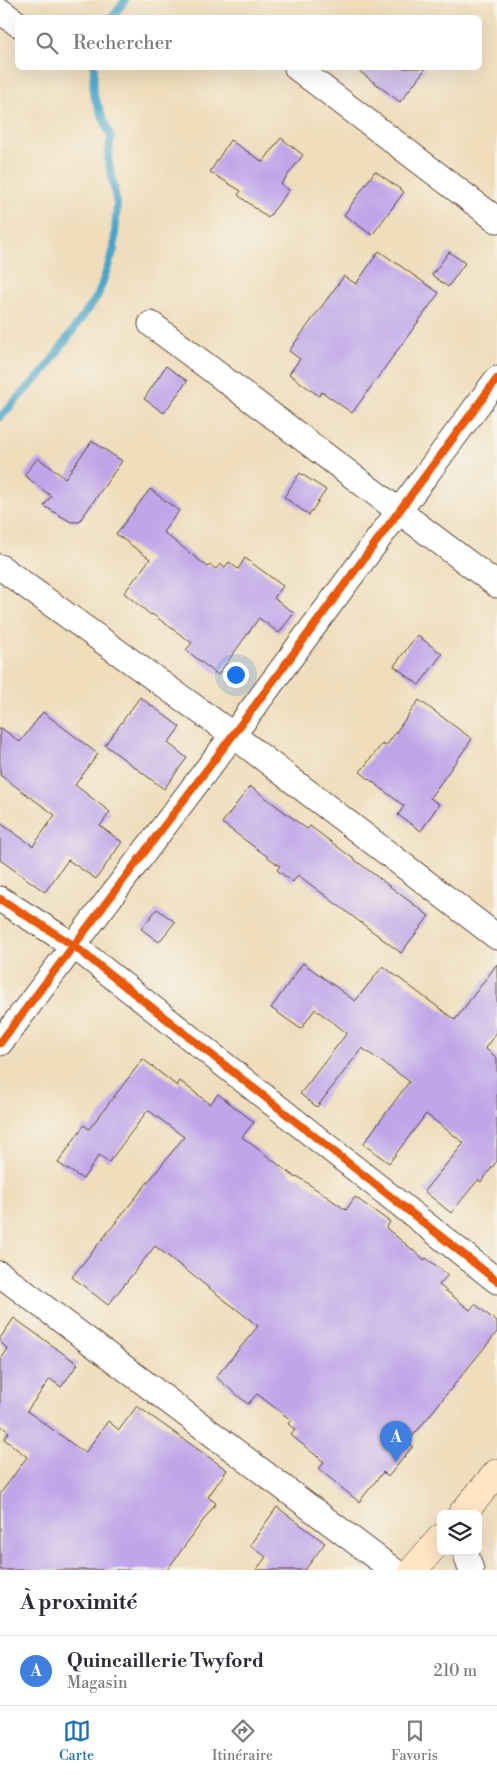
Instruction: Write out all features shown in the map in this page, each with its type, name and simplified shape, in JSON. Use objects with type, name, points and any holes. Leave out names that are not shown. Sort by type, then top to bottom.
[{"type":"street","points":[[0,11],[15,22]]},
{"type":"street","points":[[300,70],[497,220]]},
{"type":"street","points":[[151,324],[497,585]]},
{"type":"street","points":[[0,1043],[497,379]]},
{"type":"street","points":[[0,567],[233,734],[497,937]]},
{"type":"street","points":[[0,899],[73,945],[497,1281]]},
{"type":"street","points":[[0,1274],[393,1570]]},
{"type":"street","points":[[465,1510],[497,1473]]},
{"type":"street","points":[[413,1570],[437,1543]]},
{"type":"street","points":[[466,1555],[471,1570]]},
{"type":"building","points":[[358,70],[424,70],[400,102]]},
{"type":"building","points":[[281,138],[303,155],[281,184],[289,190],[268,218],[238,195],[241,191],[210,172],[230,140],[263,162]]},
{"type":"building","points":[[375,171],[404,192],[372,235],[344,215]]},
{"type":"building","points":[[379,251],[439,293],[352,413],[322,392],[319,396],[289,374],[300,359],[289,351],[344,276],[356,284]]},
{"type":"building","points":[[449,252],[465,263],[448,287],[432,275]]},
{"type":"building","points":[[166,366],[187,381],[164,413],[144,399]]},
{"type":"building","points":[[92,441],[122,461],[79,522],[71,522],[44,506],[51,496],[24,475],[38,458],[65,478]]},
{"type":"building","points":[[300,473],[326,490],[309,515],[284,497]]},
{"type":"building","points":[[150,489],[179,511],[163,532],[208,567],[210,565],[216,569],[220,564],[225,567],[229,562],[238,569],[245,558],[283,586],[274,598],[294,613],[279,633],[259,618],[218,675],[186,650],[192,643],[151,615],[124,593],[150,559],[116,534]]},
{"type":"building","points":[[417,635],[442,654],[419,685],[394,666]]},
{"type":"building","points":[[140,697],[180,727],[168,743],[187,758],[164,789],[105,745]]},
{"type":"building","points":[[419,700],[472,739],[430,798],[439,804],[421,831],[398,815],[404,806],[360,772],[382,744],[386,746]]},
{"type":"building","points":[[43,712],[98,754],[75,785],[110,812],[100,826],[122,842],[96,879],[68,860],[45,892],[0,860],[0,823],[33,846],[55,815],[0,775],[0,727],[20,742]]},
{"type":"building","points":[[250,786],[307,829],[310,826],[429,916],[401,953],[298,875],[293,882],[277,870],[280,866],[222,823]]},
{"type":"building","points":[[157,909],[175,922],[159,942],[141,929]]},
{"type":"building","points":[[303,963],[355,1001],[383,966],[455,1020],[497,964],[497,1032],[485,1048],[497,1058],[497,1161],[481,1182],[478,1180],[451,1213],[424,1191],[464,1143],[426,1114],[389,1163],[363,1144],[409,1081],[362,1048],[317,1107],[300,1094],[347,1033],[315,1009],[301,1029],[271,1008]]},
{"type":"building","points":[[143,1059],[177,1086],[180,1081],[210,1104],[218,1094],[254,1122],[242,1137],[296,1178],[297,1176],[346,1210],[355,1197],[390,1222],[386,1228],[425,1260],[426,1258],[448,1275],[439,1285],[470,1310],[475,1304],[497,1322],[497,1332],[408,1442],[413,1446],[388,1477],[383,1472],[359,1502],[319,1469],[324,1462],[291,1435],[295,1430],[288,1424],[291,1420],[257,1394],[248,1404],[216,1377],[258,1326],[155,1246],[108,1305],[72,1277],[184,1137],[148,1110],[109,1162],[99,1155],[83,1179],[58,1163],[84,1125],[89,1129]]},
{"type":"building","points":[[14,1318],[78,1364],[61,1387],[50,1379],[27,1411],[85,1453],[108,1421],[119,1430],[137,1406],[227,1470],[208,1497],[216,1503],[167,1570],[0,1570],[0,1494],[27,1457],[4,1439],[9,1432],[0,1425],[0,1360],[8,1349],[0,1342],[0,1338]]},
{"type":"building","points":[[277,1507],[325,1543],[305,1570],[256,1570],[266,1557],[250,1545]]},
{"type":"waterway","points":[[114,15],[125,0]]},
{"type":"waterway","points":[[0,417],[44,371],[98,295],[114,249],[117,204],[108,159],[111,137],[93,94],[94,70]]},
{"type":"cycle path","points":[[0,1043],[233,735],[497,379]]},
{"type":"cycle path","points":[[0,899],[73,945],[497,1281]]},
{"type":"place","name":"Quincaillerie Twyford","points":[[396,1462]]}]
